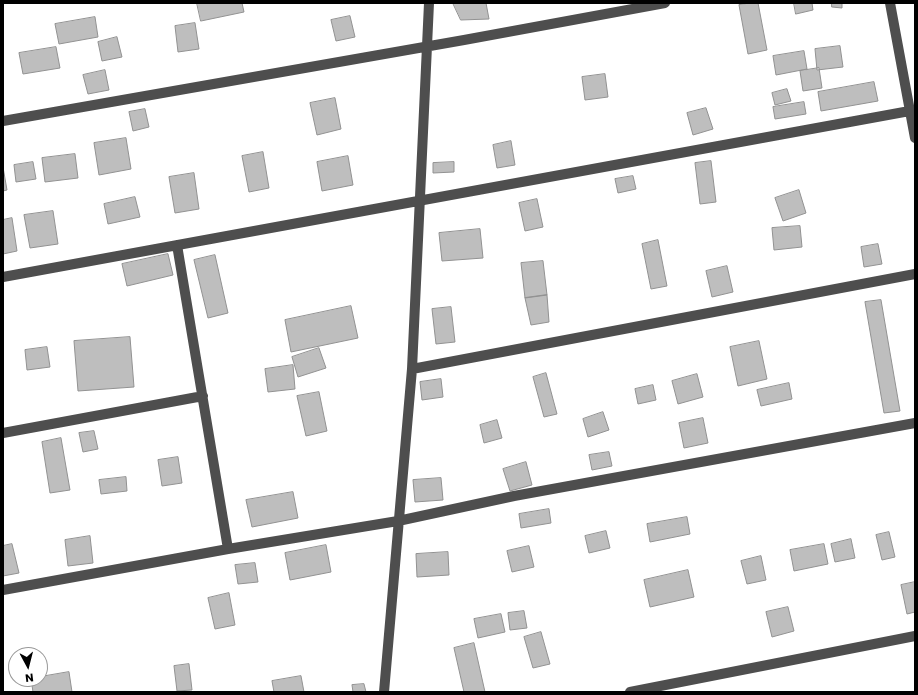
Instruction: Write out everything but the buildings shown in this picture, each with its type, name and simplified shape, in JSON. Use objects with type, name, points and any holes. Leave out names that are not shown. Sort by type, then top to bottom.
[{"type":"street","points":[[384,692],[412,369],[429,3]]},
{"type":"street","points":[[3,121],[665,3]]},
{"type":"street","points":[[890,3],[912,110],[915,138]]},
{"type":"street","points":[[3,277],[912,110]]},
{"type":"street","points":[[177,245],[228,548]]},
{"type":"street","points":[[412,369],[915,274]]},
{"type":"street","points":[[3,433],[203,396]]},
{"type":"street","points":[[3,590],[228,548],[398,521],[514,496],[915,422]]},
{"type":"street","points":[[630,692],[915,636]]}]
